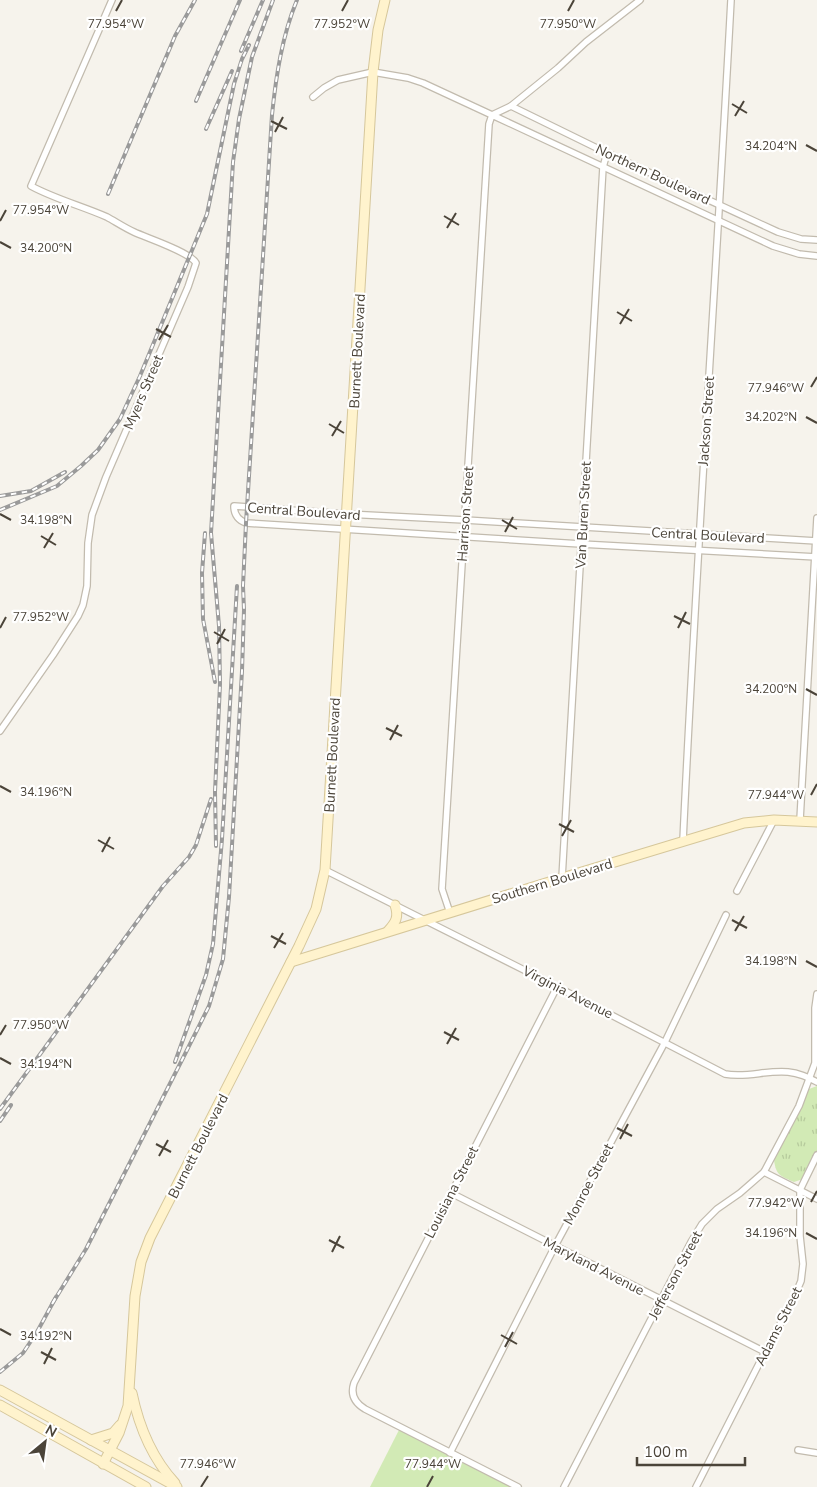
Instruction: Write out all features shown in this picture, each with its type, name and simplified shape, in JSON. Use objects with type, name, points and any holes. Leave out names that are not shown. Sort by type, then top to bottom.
[{"type":"main road","name":"Burnett Boulevard","points":[[104,1464],[124,1421],[128,1406],[135,1296],[143,1254],[291,962],[316,909],[325,870],[373,72],[378,30],[386,0]]},
{"type":"main road","name":"Southern Boulevard","points":[[291,962],[744,823],[774,820],[817,822]]},
{"type":"main road","points":[[388,932],[396,923],[395,905]]},
{"type":"main road","points":[[130,1383],[135,1409],[145,1439],[161,1465],[178,1487]]},
{"type":"main road","points":[[0,1390],[178,1487]]},
{"type":"main road","points":[[1,1406],[146,1487]]},
{"type":"main road","points":[[91,1440],[113,1433],[124,1421]]},
{"type":"street","name":"Myers Street","points":[[0,731],[53,655],[74,623],[83,605],[87,586],[89,536],[92,515],[106,477],[188,287],[196,263],[193,259],[180,252],[133,232],[107,217],[31,186],[112,0]]},
{"type":"street","points":[[492,115],[511,106],[558,68],[586,42],[640,0]]},
{"type":"street","name":"Jackson Street","points":[[682,841],[731,0]]},
{"type":"street","points":[[313,97],[338,80],[373,72]]},
{"type":"street","name":"Northern Boulevard","points":[[373,72],[408,78],[423,83],[772,246],[799,254],[817,256]]},
{"type":"street","name":"Northern Boulevard","points":[[511,106],[607,153],[789,236],[817,240]]},
{"type":"street","name":"Harrison Street","points":[[450,913],[442,889],[489,124],[492,115]]},
{"type":"street","name":"Van Buren Street","points":[[562,878],[603,167],[607,153]]},
{"type":"street","name":"Central Boulevard","points":[[816,541],[234,506],[238,518],[246,523],[816,557]]},
{"type":"street","points":[[800,820],[817,518]]},
{"type":"street","points":[[737,891],[774,820]]},
{"type":"street","name":"Virginia Avenue","points":[[325,870],[725,1074],[738,1076],[787,1072],[802,1074],[817,1082]]},
{"type":"street","name":"Monroe Street","points":[[450,1453],[555,1246],[665,1042],[726,914]]},
{"type":"street","name":"Louisiana Street","points":[[450,1453],[365,1410],[354,1399],[352,1391],[354,1383],[557,987]]},
{"type":"street","name":"Jefferson Street","points":[[564,1487],[702,1224],[764,1172],[799,1106],[815,1063],[815,1008],[817,994]]},
{"type":"street","name":"Adams Street","points":[[696,1487],[792,1302],[801,1281],[803,1264],[800,1236],[800,1190],[817,1155]]},
{"type":"street","points":[[764,1172],[817,1199]]},
{"type":"street","name":"Maryland Avenue","points":[[451,1193],[765,1352]]},
{"type":"street","points":[[798,1450],[817,1453]]},
{"type":"street","points":[[450,1453],[518,1487]]},
{"type":"green space","points":[[817,1086],[817,1151],[803,1179],[794,1182],[780,1175],[774,1160],[809,1089]]},
{"type":"green space","points":[[400,1428],[518,1487],[370,1487]]},
{"type":"railway","points":[[108,194],[175,36],[195,0]]},
{"type":"railway","points":[[196,101],[240,0]]},
{"type":"railway","points":[[241,51],[263,0]]},
{"type":"railway","points":[[216,846],[215,792],[220,684],[219,626],[211,533],[233,162],[239,119],[252,57],[273,0]]},
{"type":"railway","points":[[52,1304],[86,1249],[209,1006],[223,959],[229,897],[242,671],[246,523],[272,115],[280,56],[297,0]]},
{"type":"railway","points":[[0,510],[57,486],[98,450],[120,419],[140,376],[207,214],[234,84],[242,59],[249,45]]},
{"type":"railway","points":[[206,129],[232,71]]},
{"type":"railway","points":[[0,496],[31,491],[65,472]]},
{"type":"railway","points":[[205,533],[202,573],[203,619],[215,682]]},
{"type":"railway","points":[[175,1062],[206,975],[213,944],[222,839],[237,586]]},
{"type":"railway","points":[[0,1109],[163,886],[189,857],[196,845],[211,799]]},
{"type":"railway","points":[[0,1121],[11,1105]]},
{"type":"railway","points":[[0,1372],[23,1353],[56,1297]]}]
